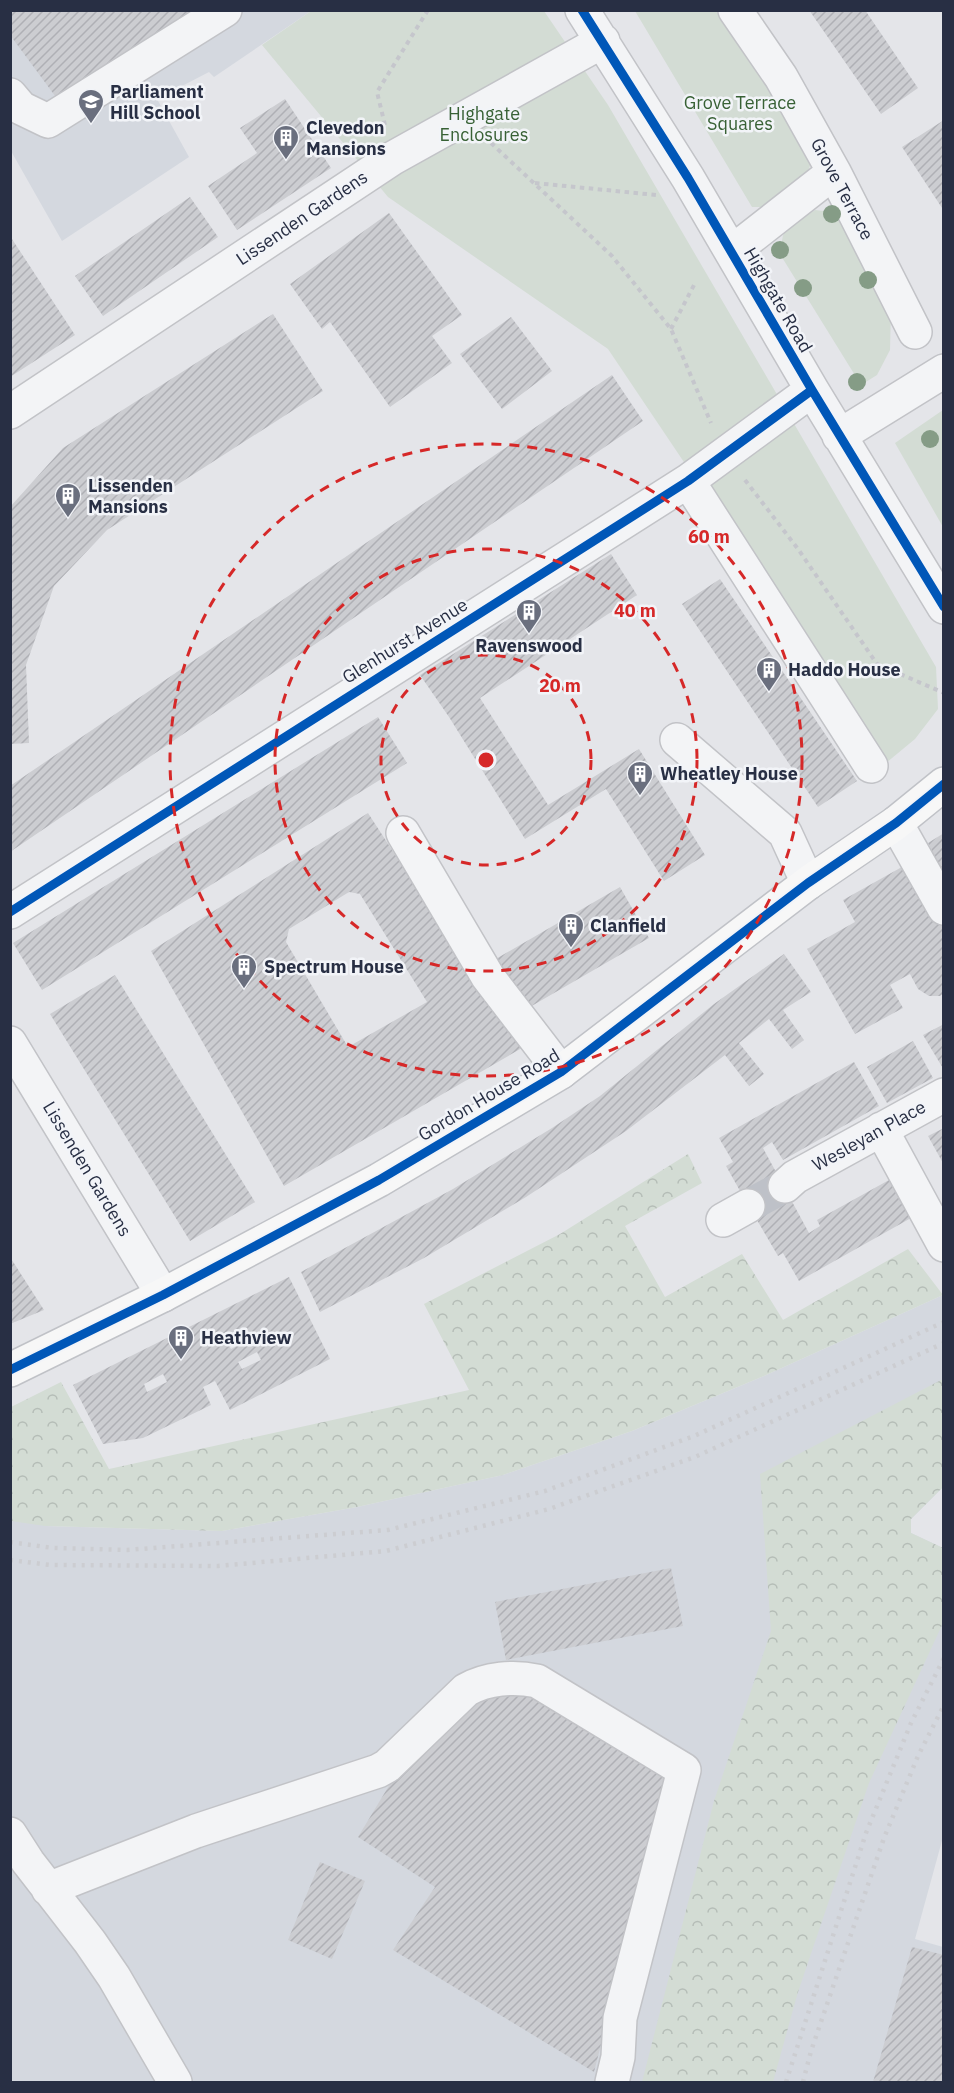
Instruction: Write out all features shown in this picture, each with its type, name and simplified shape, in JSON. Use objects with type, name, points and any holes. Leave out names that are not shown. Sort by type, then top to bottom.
[{"type":"main road","name":"Gordon House Road","points":[[10,1370],[163,1295],[379,1180],[561,1072],[808,883],[896,823],[944,784]]},
{"type":"street","points":[[10,95],[21,108],[48,121],[225,10]]},
{"type":"street","name":"Highgate Road","points":[[582,10],[688,178],[839,436],[944,607]]},
{"type":"street","name":"Grove Terrace","points":[[735,10],[781,77],[834,172],[915,332]]},
{"type":"street","name":"Lissenden Gardens","points":[[10,412],[393,158],[603,41]]},
{"type":"street","points":[[732,252],[834,172]]},
{"type":"street","points":[[839,436],[944,371]]},
{"type":"street","name":"Glenhurst Avenue","points":[[10,912],[688,481],[812,390]]},
{"type":"street","points":[[688,481],[871,766]]},
{"type":"street","points":[[677,740],[784,833],[808,883]]},
{"type":"street","points":[[896,823],[944,908]]},
{"type":"street","points":[[402,833],[488,978],[561,1072]]},
{"type":"street","name":"Lissenden Gardens","points":[[10,1043],[163,1295]]},
{"type":"street","name":"Wesleyan Place","points":[[790,1182],[944,1095]]},
{"type":"street","points":[[881,1129],[944,1245]]},
{"type":"street","points":[[48,1889],[196,1831],[378,1771],[387,1766],[466,1690],[480,1682],[522,1678],[537,1681],[684,1770],[620,2018],[618,2057],[612,2082]]},
{"type":"street","points":[[10,1834],[114,1977],[176,2082]]},
{"type":"path","points":[[393,158],[376,93],[428,10]]},
{"type":"path","points":[[465,118],[612,256],[671,329],[724,453],[798,549],[877,664],[944,693]]},
{"type":"path","points":[[534,183],[656,195],[688,178]]},
{"type":"path","points":[[671,329],[694,285]]},
{"type":"shaded area","name":"Parliament Hill School","points":[[10,11],[311,11],[214,77],[209,72],[157,99],[189,157],[62,241],[11,151]]},
{"type":"shaded area","points":[[943,1295],[943,1487],[911,1519],[911,1533],[943,1548],[943,1837],[915,1939],[943,1947],[943,2082],[11,2082],[10,1448],[45,1526],[222,1531],[357,1507],[503,1475],[632,1431],[764,1376]]},
{"type":"green space","name":"Highgate Enclosures","points":[[311,11],[544,11],[608,105],[936,667],[938,709],[915,739],[886,763],[608,349],[388,197],[262,45]]},
{"type":"green space","name":"Grove Terrace Squares","points":[[635,11],[716,11],[770,90],[811,163],[806,177],[769,207],[752,207]]},
{"type":"green space","points":[[815,210],[832,212],[843,219],[891,311],[890,350],[877,375],[861,385],[783,259],[782,240],[787,228]]},
{"type":"green space","points":[[943,410],[943,527],[895,443]]},
{"type":"green space","points":[[688,1154],[702,1183],[625,1226],[665,1297],[742,1254],[783,1320],[908,1249],[943,1295],[764,1376],[632,1431],[503,1475],[357,1507],[222,1531],[45,1526],[11,1521],[11,1407],[61,1382],[109,1469],[469,1390],[424,1304],[560,1234]]},
{"type":"green space","points":[[943,1379],[943,1487],[911,1519],[911,1533],[943,1548],[943,1623],[869,1783],[798,1992],[773,2082],[642,2082],[714,1801],[771,1631],[760,1474]]},
{"type":"building","points":[[10,10],[191,10],[61,104],[10,35]]},
{"type":"building","points":[[809,10],[865,10],[918,88],[881,114]]},
{"type":"building","name":"Clevedon Mansions","points":[[285,99],[331,168],[237,230],[208,186],[257,153],[240,128]]},
{"type":"building","points":[[944,120],[944,211],[902,147]]},
{"type":"building","points":[[190,197],[218,237],[103,316],[75,276]]},
{"type":"building","points":[[389,213],[462,315],[432,336],[452,363],[390,407],[330,322],[322,329],[290,284]]},
{"type":"building","points":[[10,236],[75,335],[10,377]]},
{"type":"building","name":"Lissenden Mansions","points":[[273,314],[323,391],[107,530],[54,586],[26,665],[29,743],[10,744],[10,507],[63,448]]},
{"type":"building","points":[[511,317],[552,371],[502,409],[460,354]]},
{"type":"building","points":[[612,375],[643,421],[10,852],[10,786]]},
{"type":"building","points":[[611,554],[637,595],[480,698],[548,805],[639,749],[705,855],[664,881],[606,789],[525,839],[420,675]]},
{"type":"building","name":"Haddo House","points":[[720,579],[857,781],[818,807],[682,604]]},
{"type":"building","points":[[378,717],[407,763],[42,990],[13,943]]},
{"type":"building","name":"Spectrum House","points":[[368,813],[476,979],[534,1041],[284,1186],[151,951]],"holes":[[[349,892],[360,894],[427,1002],[348,1047],[286,942],[289,929]]]},
{"type":"building","points":[[944,833],[944,867],[941,869],[928,843]]},
{"type":"building","points":[[909,863],[944,924],[944,993],[940,996],[929,996],[918,989],[910,974],[890,985],[903,1008],[855,1034],[807,949],[855,922],[843,900]]},
{"type":"building","name":"Clanfield","points":[[620,887],[649,938],[523,1011],[494,960]]},
{"type":"building","points":[[784,954],[811,992],[783,1010],[804,1040],[792,1049],[769,1019],[739,1043],[764,1074],[749,1086],[725,1055],[626,1131],[526,1197],[424,1258],[320,1312],[301,1272],[453,1189],[552,1128],[600,1096],[714,1004]]},
{"type":"building","points":[[115,975],[255,1202],[190,1241],[50,1014]]},
{"type":"building","points":[[944,1024],[944,1070],[923,1035]]},
{"type":"building","points":[[913,1041],[933,1078],[887,1103],[867,1067]]},
{"type":"building","points":[[854,1062],[879,1106],[783,1160],[772,1142],[763,1148],[809,1233],[820,1226],[817,1220],[889,1180],[911,1218],[799,1281],[783,1253],[778,1256],[726,1166],[733,1162],[719,1138]]},
{"type":"building","points":[[944,1128],[944,1165],[928,1136]]},
{"type":"building","points":[[10,1257],[44,1310],[10,1324]]},
{"type":"building","name":"Heathview","points":[[289,1277],[330,1359],[230,1410],[215,1381],[203,1387],[211,1405],[143,1438],[103,1444],[73,1385]],"holes":[[[247,1332],[251,1339],[231,1349],[227,1342]],[[257,1352],[261,1360],[242,1369],[238,1362]],[[163,1374],[167,1382],[147,1392],[144,1384]]]},
{"type":"building","points":[[671,1568],[683,1626],[506,1660],[495,1602]]},
{"type":"building","points":[[542,1694],[670,1775],[594,2072],[393,1950],[435,1887],[358,1837],[390,1784],[474,1698]]},
{"type":"building","points":[[320,1862],[365,1881],[332,1959],[288,1940]]},
{"type":"building","points":[[912,1947],[944,1955],[944,2082],[873,2082]]},
{"type":"tunnel","points":[[748,1206],[785,1186]]},
{"type":"railway","points":[[10,1542],[53,1548],[127,1550],[388,1530],[545,1491],[694,1436],[944,1322]]},
{"type":"railway","points":[[10,1560],[50,1565],[218,1566],[386,1551],[549,1509],[695,1457],[944,1343]]},
{"type":"railway","points":[[786,2082],[866,1833],[911,1723],[944,1658]]},
{"type":"railway","points":[[803,2082],[811,2051],[884,1838],[918,1756],[944,1705]]},
{"type":"cycle path","points":[[582,10],[688,178],[812,390],[944,607]]},
{"type":"cycle path","points":[[10,912],[688,481],[812,390]]},
{"type":"cycle path","points":[[10,1370],[163,1295],[379,1180],[561,1072],[808,883],[896,823],[944,784]]},
{"type":"place","name":"Parliament Hill School","points":[[91,125]]},
{"type":"place","name":"Clevedon Mansions","points":[[286,161]]},
{"type":"place","name":"Lissenden Mansions","points":[[68,519]]},
{"type":"place","name":"Ravenswood","points":[[529,635]]},
{"type":"place","name":"Haddo House","points":[[769,693]]},
{"type":"place","name":"Wheatley House","points":[[640,797]]},
{"type":"place","name":"Clanfield","points":[[571,949]]},
{"type":"place","name":"Spectrum House","points":[[244,990]]},
{"type":"place","name":"Heathview","points":[[181,1361]]}]
